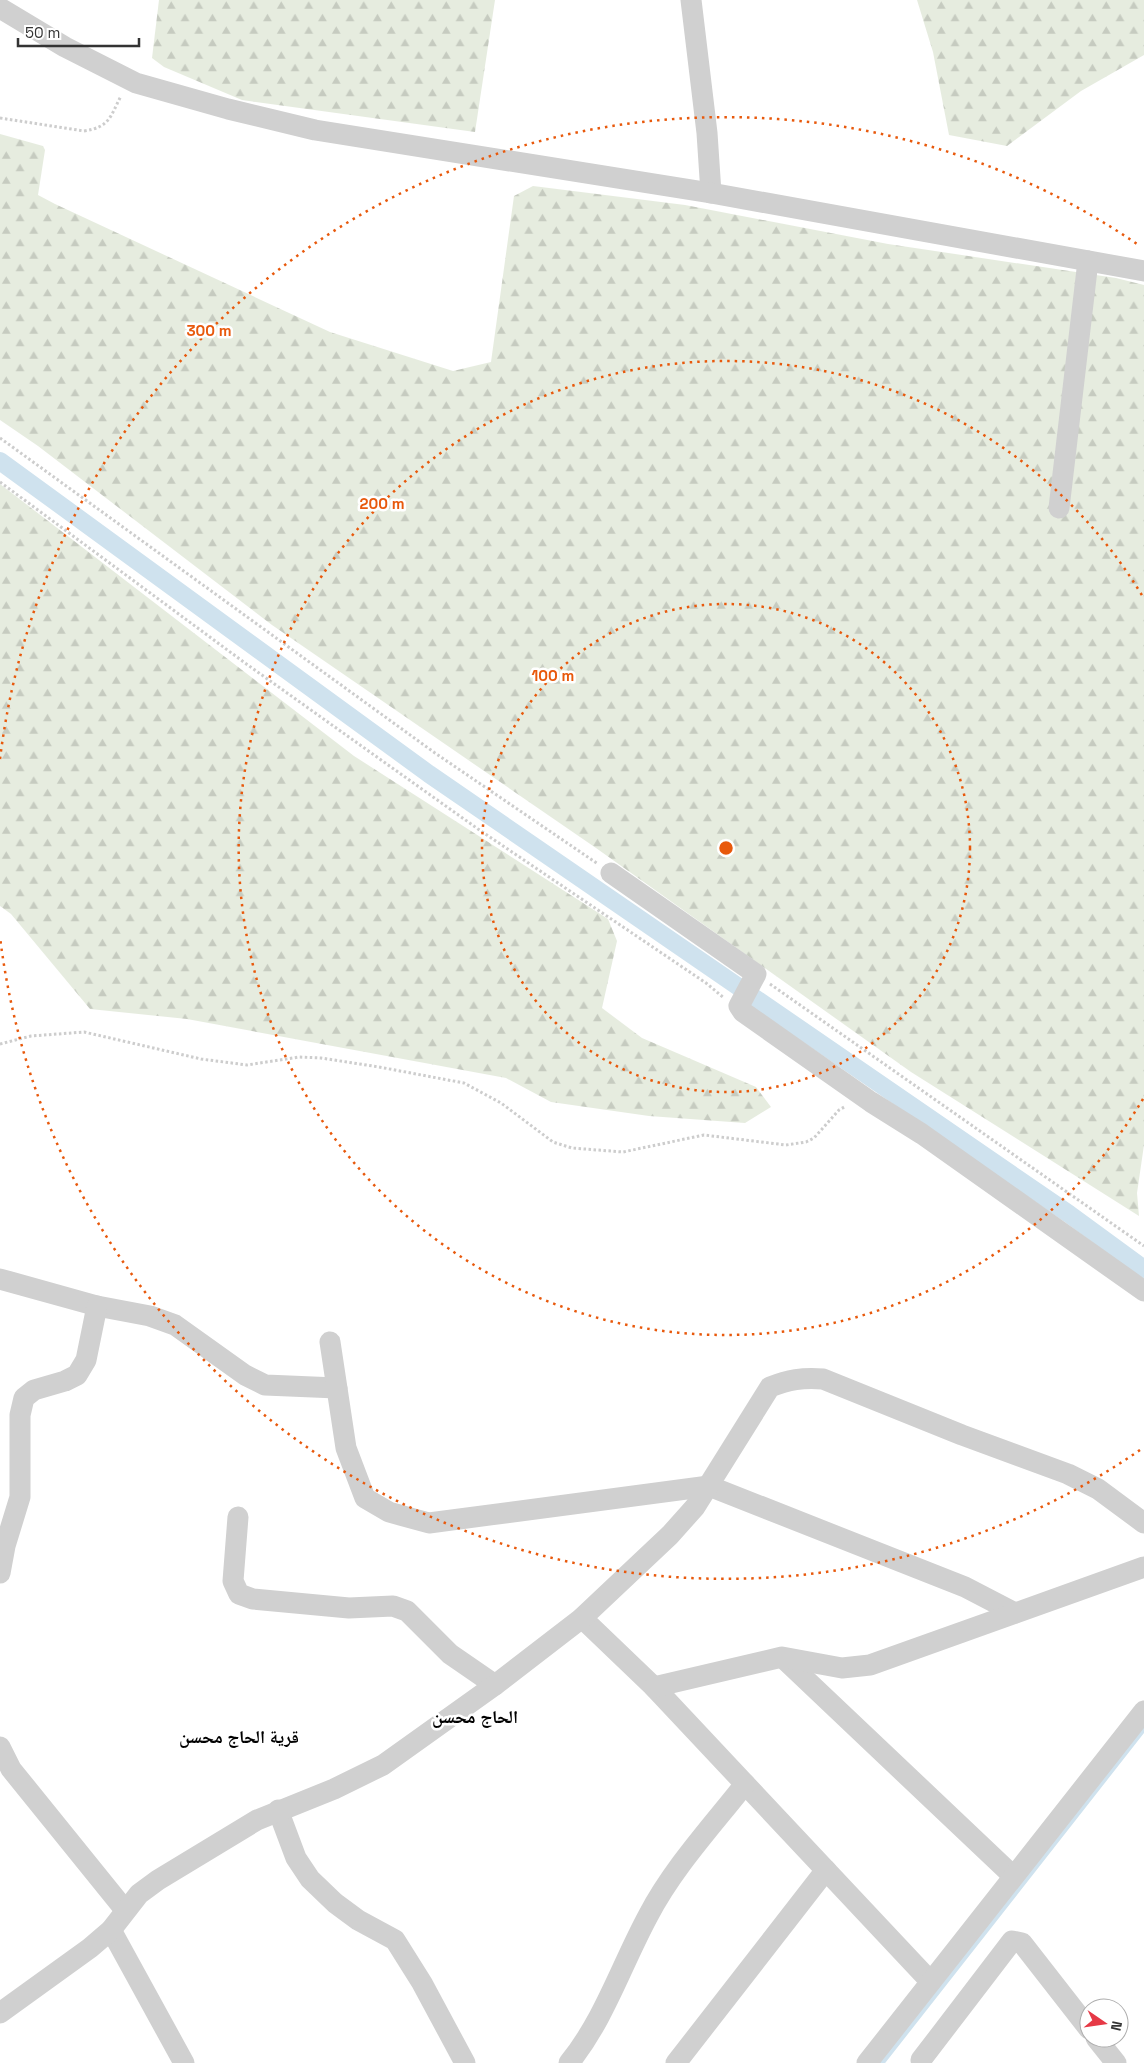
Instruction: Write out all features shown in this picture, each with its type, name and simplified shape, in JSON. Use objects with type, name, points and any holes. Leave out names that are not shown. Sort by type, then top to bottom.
[{"type":"street","points":[[691,0],[707,133],[711,192]]},
{"type":"street","points":[[0,8],[65,47],[129,80],[228,109],[315,130],[711,192],[1144,271]]},
{"type":"street","points":[[1059,508],[1088,260]]},
{"type":"street","points":[[611,873],[871,1102],[922,1134],[1144,1291]]},
{"type":"street","points":[[0,1279],[96,1306],[150,1316],[175,1325],[245,1375],[265,1385],[337,1388]]},
{"type":"street","points":[[0,1573],[5,1529],[20,1497],[20,1415],[24,1398],[34,1390],[65,1382],[78,1375],[86,1360],[96,1306]]},
{"type":"street","points":[[330,1342],[346,1448],[365,1498],[389,1512],[429,1523],[709,1486],[957,1583],[1015,1613]]},
{"type":"street","points":[[0,2013],[90,1948],[111,1930],[125,1910],[140,1894],[158,1880],[257,1820],[334,1789],[383,1765],[496,1685],[582,1618],[670,1535],[709,1486],[770,1387],[786,1380],[805,1377],[823,1379],[962,1435],[1068,1474],[1098,1489],[1144,1523]]},
{"type":"street","points":[[238,1517],[233,1581],[239,1594],[253,1599],[348,1608],[393,1606],[407,1612],[450,1654],[496,1685]]},
{"type":"street","points":[[654,1687],[782,1657],[842,1668],[870,1664],[1144,1567]]},
{"type":"street","points":[[582,1618],[654,1687],[930,1981]]},
{"type":"street","points":[[782,1657],[1013,1876]]},
{"type":"street","points":[[866,2063],[1144,1711]]},
{"type":"street","points":[[0,1747],[11,1769],[125,1910]]},
{"type":"street","points":[[569,2063],[598,2019],[649,1914],[686,1859],[745,1784]]},
{"type":"street","points":[[278,1810],[296,1858],[310,1880],[335,1904],[358,1920],[395,1940],[422,1982],[465,2063]]},
{"type":"street","points":[[676,2063],[826,1870]]},
{"type":"street","points":[[111,1930],[184,2063]]},
{"type":"street","points":[[921,2062],[1012,1941],[1022,1943],[1079,2016]]},
{"type":"street","points":[[1104,2048],[1116,2063]]},
{"type":"path","points":[[0,118],[84,132],[96,130],[106,125],[129,80]]},
{"type":"path","points":[[0,438],[435,752],[611,873]]},
{"type":"path","points":[[0,482],[478,829],[706,983],[747,992],[1144,1246]]},
{"type":"path","points":[[0,1044],[31,1036],[84,1032],[201,1059],[247,1065],[299,1057],[321,1058],[379,1067],[464,1083],[501,1103],[553,1142],[572,1148],[623,1152],[704,1136],[786,1145],[806,1142],[814,1138],[839,1110],[852,1103],[871,1102]]},
{"type":"green space","points":[[159,0],[495,0],[475,132],[242,100],[164,67],[152,58]]},
{"type":"green space","points":[[917,0],[1144,0],[1144,55],[1081,91],[1007,146],[949,135],[933,52]]},
{"type":"green space","points":[[0,134],[43,146],[45,150],[38,195],[55,204],[330,332],[453,371],[491,362],[514,196],[533,186],[685,205],[888,244],[1116,278],[1144,285],[1144,1145],[1137,1193],[1139,1216],[911,1072],[596,848],[272,625],[38,446],[0,420]]},
{"type":"green space","points":[[0,484],[354,756],[608,919],[617,941],[602,1008],[642,1038],[756,1087],[771,1107],[745,1123],[649,1116],[551,1102],[506,1078],[187,1019],[90,1009],[11,914],[0,906]]},
{"type":"waterway","points":[[0,461],[429,774],[1069,1214],[1144,1269]]},
{"type":"waterway","points":[[882,2063],[1144,1729]]},
{"type":"district","name":"الحاج محسن","points":[[475,1716]]},
{"type":"district","name":"قرية الحاج محسن","points":[[239,1736]]}]
